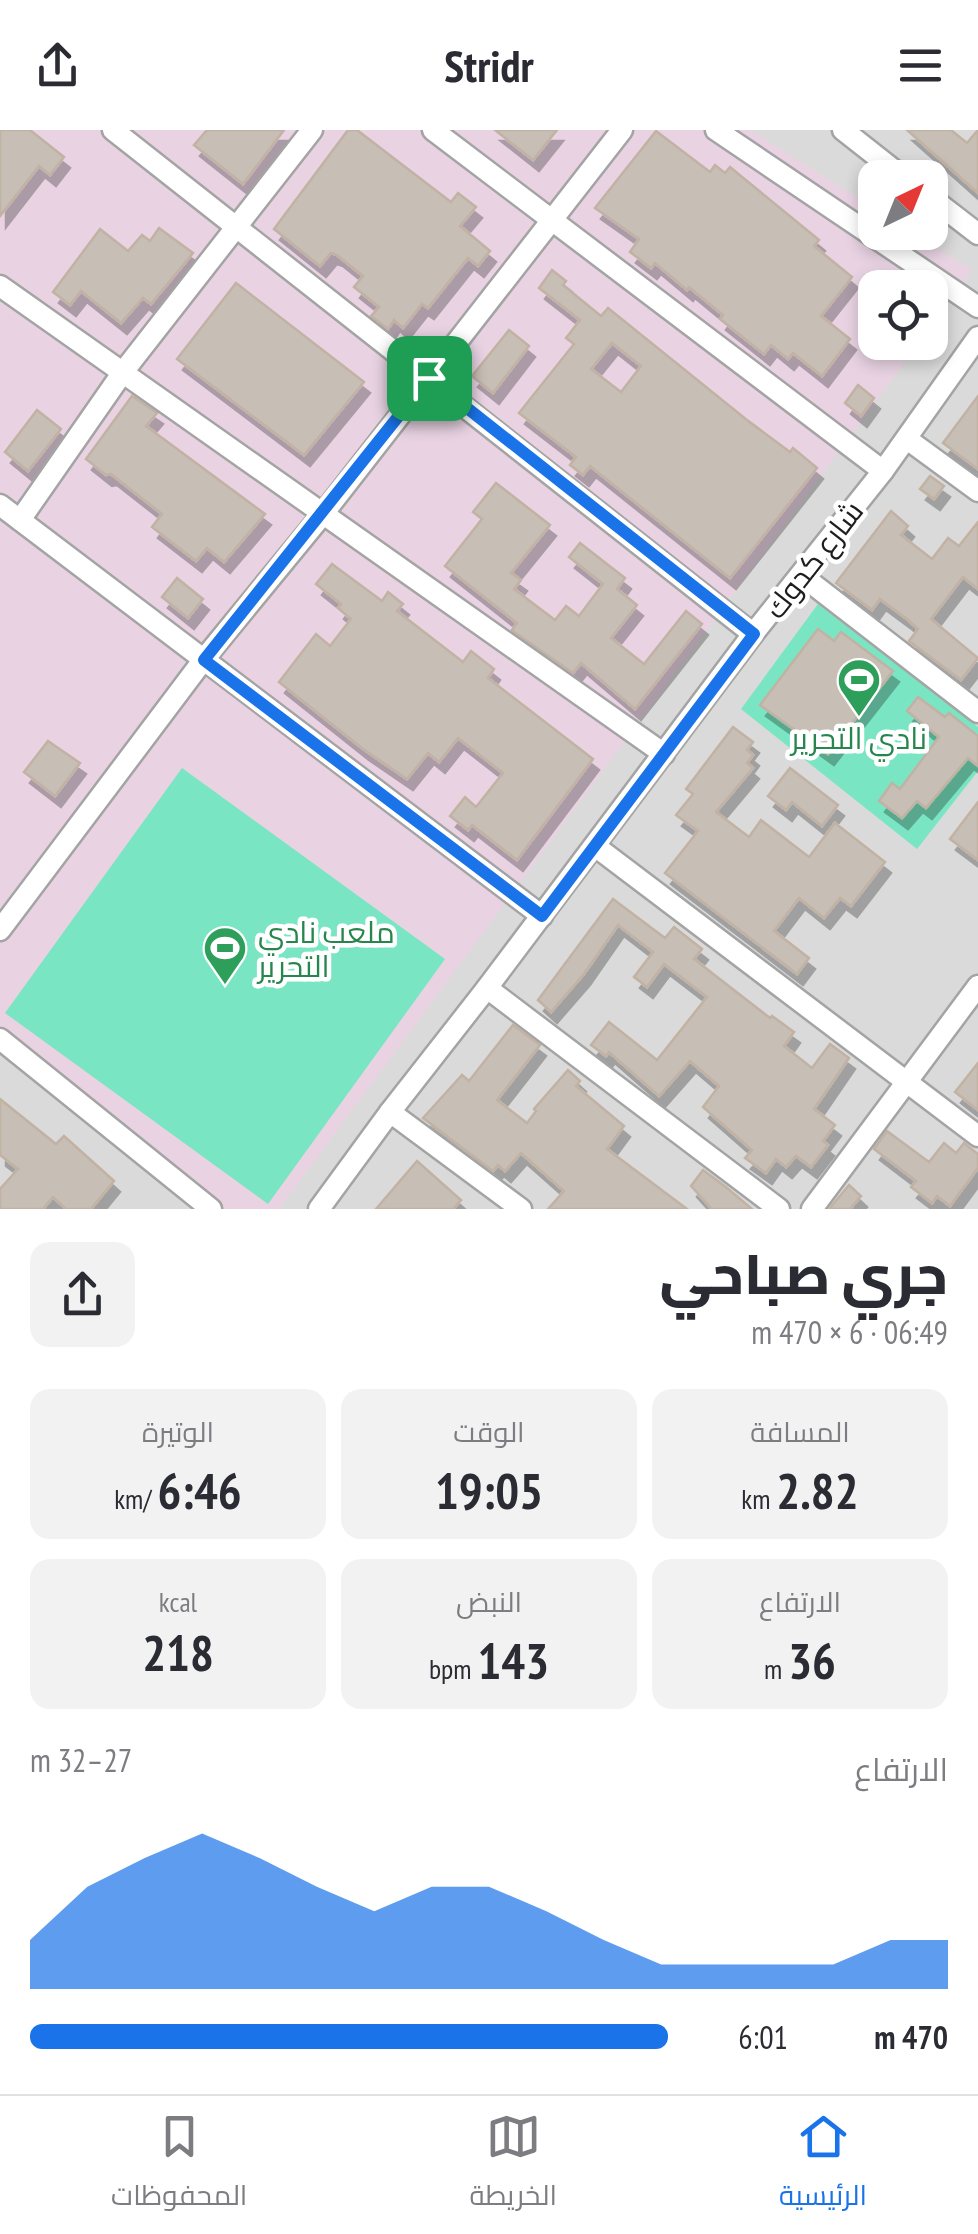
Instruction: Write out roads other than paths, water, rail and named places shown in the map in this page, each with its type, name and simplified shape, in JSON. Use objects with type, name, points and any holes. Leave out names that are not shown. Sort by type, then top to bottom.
[{"type":"street","points":[[113,130],[754,634]]},
{"type":"street","points":[[20,520],[123,372],[312,130]]},
{"type":"street","points":[[433,130],[883,471]]},
{"type":"street","points":[[0,930],[204,660],[324,514],[622,130]]},
{"type":"street","points":[[716,130],[978,308]]},
{"type":"street","points":[[843,130],[881,160]]},
{"type":"street","points":[[948,211],[978,234]]},
{"type":"street","points":[[0,286],[664,754]]},
{"type":"street","name":"شارع كدوك","points":[[319,1209],[754,634],[883,471],[978,337]]},
{"type":"street","points":[[907,439],[978,491]]},
{"type":"street","points":[[0,505],[542,916]]},
{"type":"street","points":[[801,575],[978,712]]},
{"type":"street","points":[[595,846],[978,1136]]},
{"type":"street","points":[[812,1209],[978,986]]},
{"type":"street","points":[[487,988],[780,1209]]},
{"type":"street","points":[[0,1039],[211,1209]]},
{"type":"street","points":[[390,1112],[521,1209]]},
{"type":"place","name":"نادي التحرير","points":[[859,718]]},
{"type":"place","name":"ملعب نادي التحرير","points":[[225,986]]}]
